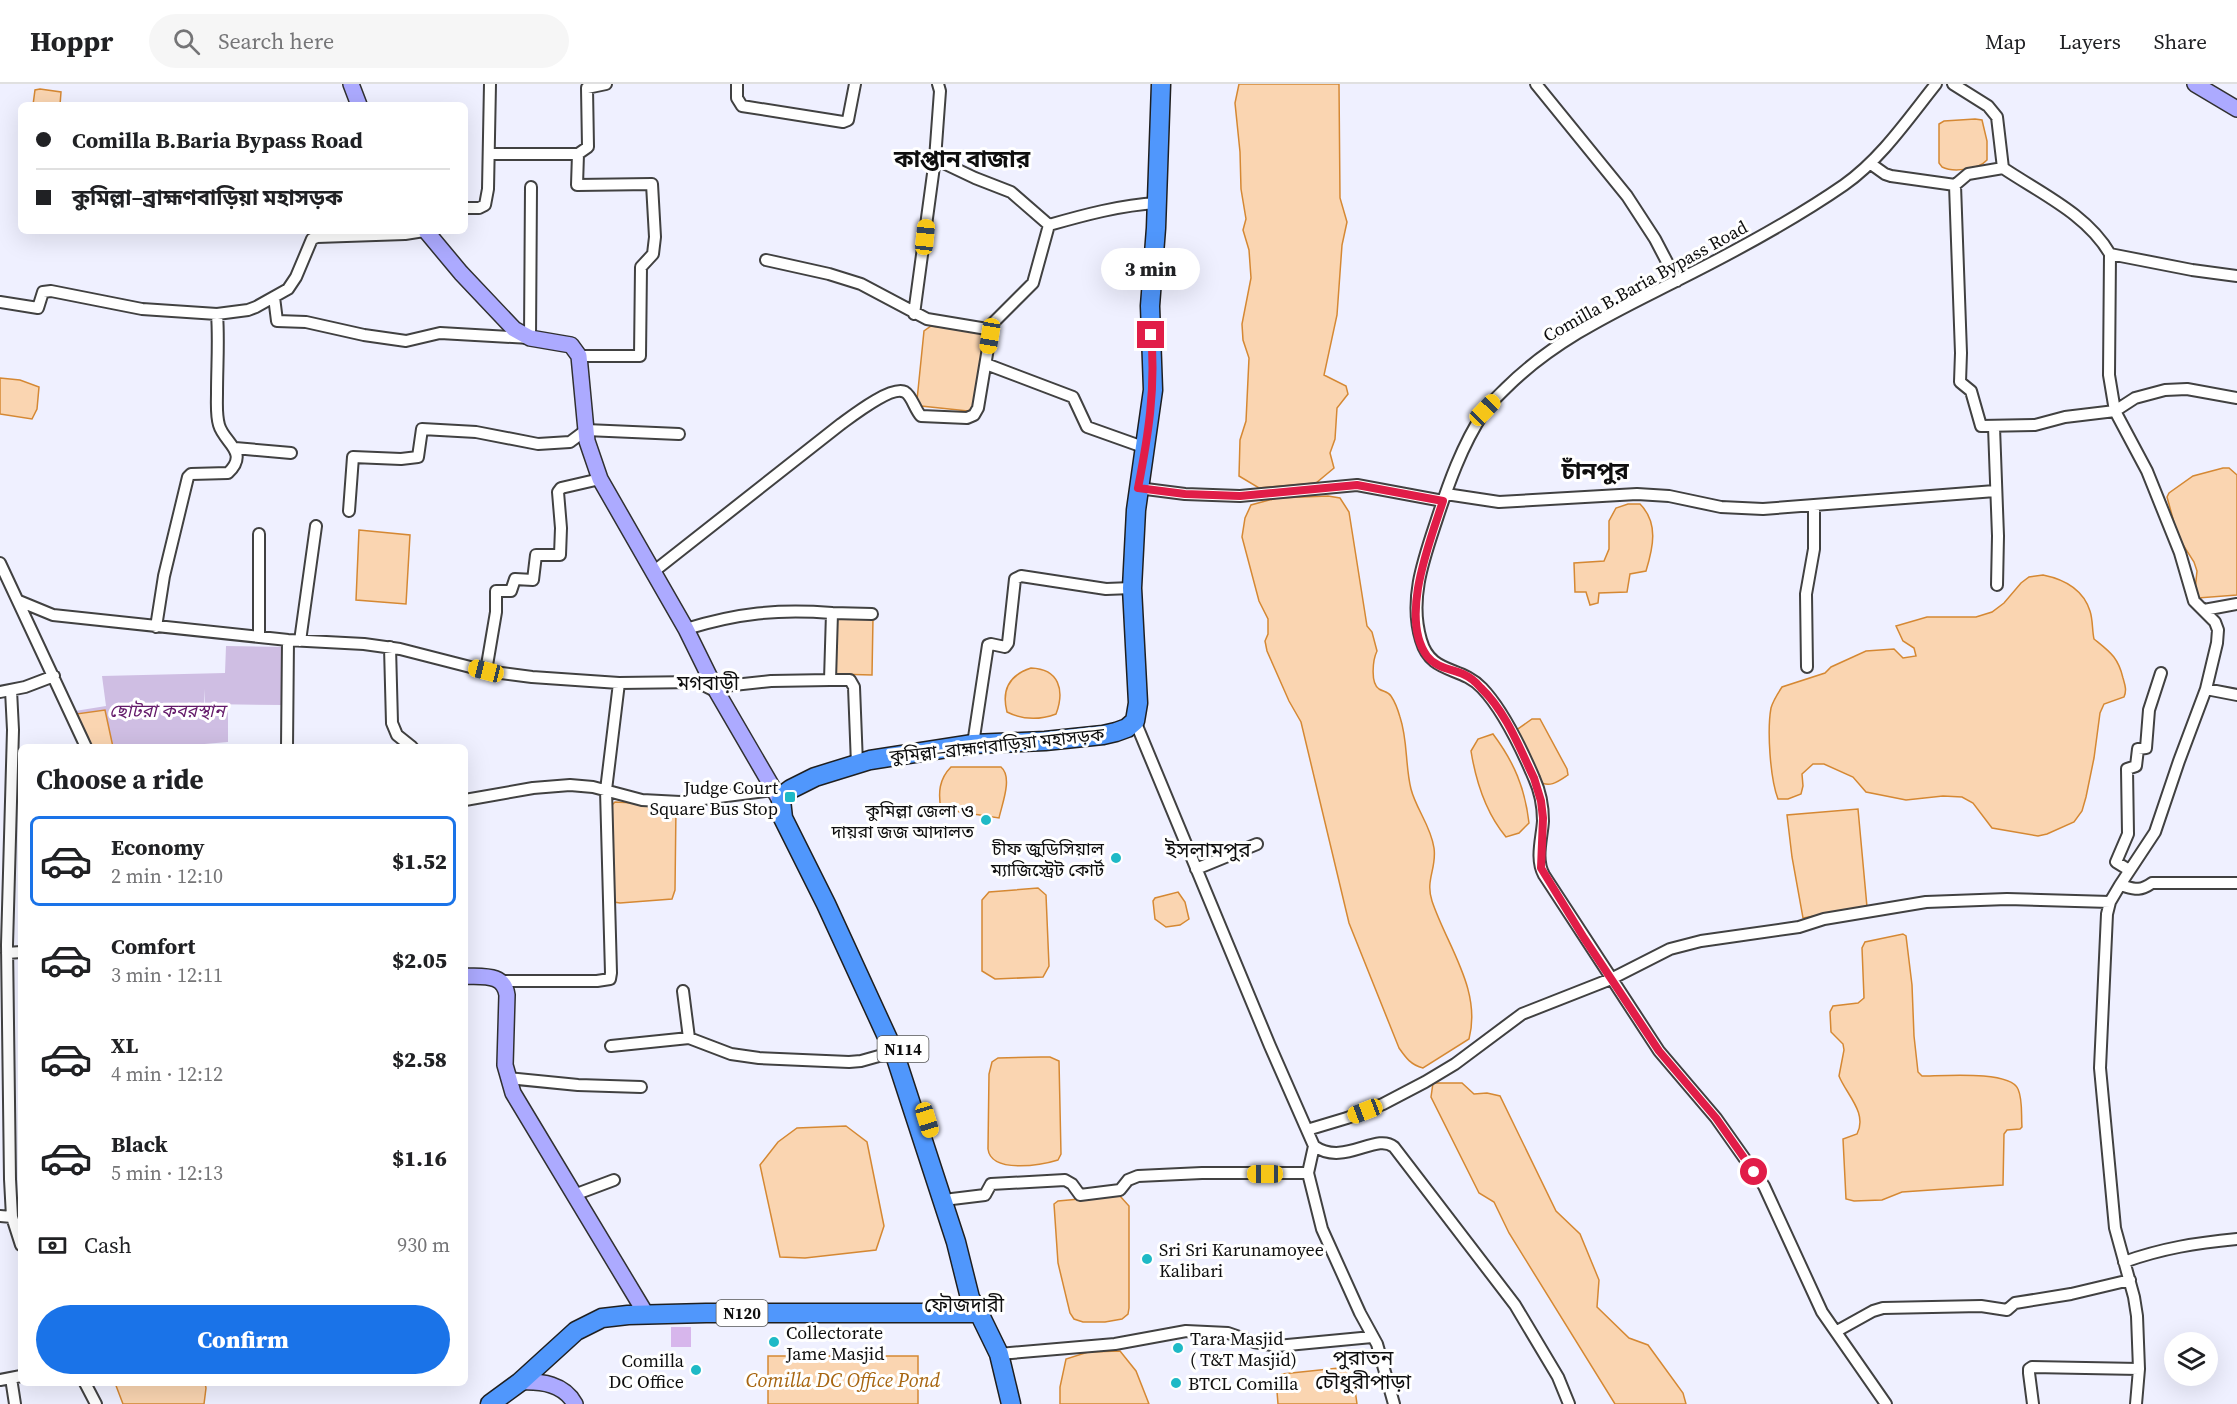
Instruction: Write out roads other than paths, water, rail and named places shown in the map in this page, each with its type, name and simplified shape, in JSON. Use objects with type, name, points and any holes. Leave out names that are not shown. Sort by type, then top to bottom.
[{"type":"highway","points":[[1135,721],[1138,703],[1132,588],[1138,488],[1146,448],[1153,390],[1150,306],[1157,203],[1161,84]]},
{"type":"highway","name":"কুমিল্লা–ব্রাহ্মণবাড়িয়া মহাসড়ক","points":[[777,796],[815,777],[857,764],[916,752],[973,744],[1103,735],[1127,728],[1135,721]]},
{"type":"highway","name":"N114","points":[[777,796],[793,814],[813,866],[899,1051],[952,1199],[979,1296],[979,1313]]},
{"type":"highway","name":"N114","points":[[899,1051],[956,1242],[970,1298],[979,1313]]},
{"type":"highway","points":[[979,1313],[999,1354],[1011,1404]]},
{"type":"highway","name":"N120","points":[[490,1404],[520,1382],[584,1325],[602,1318],[646,1314],[979,1313]]},
{"type":"street","points":[[351,84],[358,102]]},
{"type":"street","points":[[468,208],[479,208],[485,205],[488,189],[490,84]]},
{"type":"street","points":[[489,154],[578,154],[588,147],[587,88],[606,84]]},
{"type":"street","points":[[737,84],[738,101],[742,106],[843,122],[848,120],[855,84]]},
{"type":"street","points":[[914,314],[935,159],[940,91],[938,84]]},
{"type":"street","points":[[1536,84],[1627,196],[1677,281]]},
{"type":"street","name":"Comilla B.Baria Bypass Road","points":[[1886,1404],[1822,1312],[1764,1186],[1716,1118],[1659,1051],[1541,868],[1543,818],[1534,778],[1496,703],[1473,679],[1446,669],[1428,657],[1422,644],[1416,615],[1417,588],[1423,562],[1456,465],[1485,410],[1521,373],[1570,338],[1792,219],[1846,184],[1871,164],[1936,84]]},
{"type":"street","points":[[1953,84],[1988,106],[1997,117],[2003,168]]},
{"type":"street","points":[[2195,84],[2237,109]]},
{"type":"street","points":[[578,154],[577,185],[652,184],[655,237],[652,254],[642,267],[640,356],[579,356]]},
{"type":"street","points":[[935,159],[1011,192],[1049,225]]},
{"type":"street","points":[[1871,164],[1884,174],[1891,176],[1955,185],[1968,174],[2003,168],[2077,217],[2104,243],[2110,254],[2109,375],[2115,411],[2147,471],[2180,553],[2194,601],[2215,622],[2218,630],[2206,689],[2178,761],[2155,832],[2110,902],[2107,914],[2100,1068],[2115,1228],[2130,1280],[2137,1316],[2139,1369],[2136,1404]]},
{"type":"street","points":[[1955,185],[1960,382],[1971,391],[1979,424],[1984,427],[2035,425],[2065,417],[2115,411],[2135,398],[2165,390],[2187,389],[2237,398]]},
{"type":"street","points":[[530,338],[531,187]]},
{"type":"street","points":[[1049,225],[1095,212],[1157,203]]},
{"type":"street","points":[[987,329],[1033,284],[1049,225]]},
{"type":"street","points":[[0,302],[38,308],[43,292],[51,291],[142,309],[217,314],[248,310],[288,289],[296,277],[312,239],[405,234]]},
{"type":"street","points":[[428,234],[500,316],[514,329],[530,338]]},
{"type":"street","points":[[2110,254],[2237,276]]},
{"type":"street","points":[[766,260],[829,274],[861,284],[927,320],[987,329]]},
{"type":"street","points":[[274,297],[277,321],[306,322],[364,335],[406,341],[440,333],[530,338],[571,345],[579,356],[589,450],[600,479],[686,629],[716,689],[777,796],[680,802],[642,800],[584,785],[570,785],[468,800]]},
{"type":"street","points":[[156,627],[164,576],[188,477],[191,474],[228,473],[236,461],[235,448],[222,433],[217,415],[217,314]]},
{"type":"street","points":[[653,572],[841,424],[864,407],[891,393],[900,391],[906,393],[921,416],[967,418],[974,415],[986,364],[990,336],[987,329]]},
{"type":"street","points":[[986,364],[1073,397],[1087,427],[1146,448]]},
{"type":"street","points":[[1994,427],[1997,585]]},
{"type":"street","points":[[349,511],[353,457],[401,459],[418,457],[422,429],[476,432],[538,444],[570,442],[586,430],[679,434]]},
{"type":"street","points":[[235,448],[291,453]]},
{"type":"street","points":[[486,671],[496,612],[496,591],[511,591],[515,579],[533,580],[536,555],[560,555],[561,528],[558,492],[561,488],[600,479]]},
{"type":"street","points":[[1138,488],[1185,494],[1240,496],[1357,485],[1499,502],[1637,494],[1669,496],[1721,507],[1763,509],[1995,491]]},
{"type":"street","points":[[1807,667],[1806,594],[1814,549],[1814,506]]},
{"type":"street","points":[[300,641],[316,526]]},
{"type":"street","points":[[259,534],[259,638]]},
{"type":"street","points":[[0,563],[86,744]]},
{"type":"street","points":[[973,744],[988,645],[1005,647],[1008,643],[1015,579],[1021,576],[1106,589],[1132,588]]},
{"type":"street","points":[[19,601],[53,615],[259,638],[390,647],[486,671],[532,677],[619,683],[697,682],[716,689],[771,681],[850,680],[854,687],[857,764]]},
{"type":"street","points":[[2204,610],[2237,604]]},
{"type":"street","points":[[686,629],[715,620],[763,612],[872,614]]},
{"type":"street","points":[[831,680],[832,613]]},
{"type":"street","points":[[33,630],[37,623],[53,615]]},
{"type":"street","points":[[287,744],[288,640]]},
{"type":"street","points":[[390,647],[392,723],[397,735],[408,744]]},
{"type":"street","points":[[697,682],[704,666]]},
{"type":"street","points":[[2129,870],[2116,862],[2128,834],[2127,769],[2136,766],[2138,750],[2146,748],[2150,710],[2161,673]]},
{"type":"street","points":[[18,1236],[12,1217],[4,948],[13,730],[5,691],[54,676]]},
{"type":"street","points":[[468,976],[492,977],[502,981],[610,979],[606,790],[619,683]]},
{"type":"street","points":[[2206,689],[2237,695]]},
{"type":"street","points":[[1135,721],[1314,1146],[1322,1152],[1331,1154],[1353,1151],[1383,1142],[1394,1147],[1515,1305],[1558,1377],[1569,1404]]},
{"type":"street","points":[[1196,869],[1257,844]]},
{"type":"street","points":[[9,866],[18,865]]},
{"type":"street","points":[[2120,885],[2136,890],[2144,889],[2152,883],[2237,883]]},
{"type":"street","points":[[1307,1130],[1383,1104],[1425,1083],[1455,1064],[1522,1014],[1611,979],[1670,949],[1701,941],[1799,927],[1824,919],[1926,902],[2018,899],[2110,902]]},
{"type":"street","points":[[502,981],[507,995],[505,1065],[513,1093],[646,1314]]},
{"type":"street","points":[[683,991],[689,1038]]},
{"type":"street","points":[[611,1046],[689,1038],[717,1050],[759,1058],[849,1062],[899,1051]]},
{"type":"street","points":[[507,1078],[578,1085],[641,1087]]},
{"type":"street","points":[[8,1107],[18,1108]]},
{"type":"street","points":[[1314,1146],[1308,1173],[1323,1229],[1360,1313],[1382,1356],[1394,1404]]},
{"type":"street","points":[[952,1199],[985,1195],[991,1184],[1008,1182],[1065,1180],[1072,1184],[1080,1194],[1120,1190],[1128,1180],[1138,1176],[1202,1173],[1308,1173]]},
{"type":"street","points":[[574,1194],[614,1180]]},
{"type":"street","points":[[0,1216],[12,1217]]},
{"type":"street","points":[[2124,1262],[2160,1249],[2237,1239]]},
{"type":"street","points":[[1837,1331],[1883,1308],[1981,1306],[2007,1310],[2015,1303],[2071,1294],[2130,1280]]},
{"type":"street","points":[[999,1354],[1115,1344],[1186,1331],[1228,1333],[1254,1342],[1277,1346],[1372,1336]]},
{"type":"street","points":[[2032,1404],[2029,1368],[2032,1367],[2139,1369]]},
{"type":"street","points":[[11,1378],[15,1404]]},
{"type":"street","points":[[520,1382],[549,1384],[569,1394],[575,1404]]},
{"type":"street","points":[[87,1386],[96,1404]]},
{"type":"water","points":[[1239,84],[1339,84],[1340,198],[1347,222],[1342,245],[1337,315],[1324,375],[1346,386],[1348,394],[1337,408],[1335,439],[1330,453],[1334,468],[1316,483],[1259,488],[1239,476],[1240,440],[1246,421],[1249,358],[1243,340],[1242,324],[1251,278],[1249,250],[1243,230],[1246,219],[1241,189],[1235,103]]},
{"type":"water","points":[[35,90],[61,92],[60,102],[33,102]]},
{"type":"water","points":[[1982,120],[1987,141],[1987,160],[1978,166],[1966,169],[1953,170],[1942,167],[1939,163],[1939,124],[1944,121]]},
{"type":"water","points":[[931,326],[980,332],[986,336],[973,408],[968,411],[921,406],[917,400],[924,331]]},
{"type":"water","points":[[0,378],[20,380],[39,387],[37,409],[32,419],[0,414]]},
{"type":"water","points":[[2229,468],[2237,475],[2237,595],[2198,598],[2195,590],[2197,571],[2178,537],[2167,497],[2169,493],[2193,476]]},
{"type":"water","points":[[1328,496],[1340,498],[1349,512],[1367,626],[1372,632],[1377,651],[1374,659],[1374,682],[1379,689],[1390,694],[1403,726],[1411,789],[1430,832],[1434,848],[1430,894],[1438,918],[1461,968],[1471,1003],[1472,1021],[1469,1039],[1423,1068],[1409,1061],[1399,1048],[1349,923],[1301,722],[1267,651],[1265,641],[1268,634],[1268,619],[1259,601],[1242,537],[1245,518],[1251,505],[1277,498]]},
{"type":"water","points":[[1628,504],[1640,504],[1650,519],[1653,536],[1646,571],[1630,574],[1627,592],[1599,593],[1598,603],[1590,605],[1586,592],[1575,592],[1574,563],[1604,561],[1609,549],[1609,521],[1616,508]]},
{"type":"water","points":[[359,530],[410,535],[406,604],[356,600]]},
{"type":"water","points":[[2043,575],[2065,582],[2083,597],[2091,614],[2094,639],[2116,660],[2125,688],[2124,697],[2104,704],[2100,713],[2086,797],[2082,811],[2074,822],[2038,836],[1992,828],[1973,803],[1962,797],[1943,796],[1906,800],[1866,792],[1853,777],[1824,764],[1813,764],[1802,774],[1801,794],[1788,799],[1778,799],[1771,767],[1769,729],[1771,708],[1782,687],[1825,673],[1831,667],[1866,651],[1894,649],[1903,658],[1916,656],[1914,648],[1903,641],[1896,626],[1927,617],[1976,617],[1992,612],[2029,577]]},
{"type":"water","points":[[835,618],[873,618],[872,675],[835,674]]},
{"type":"water","points":[[1031,668],[1048,672],[1057,682],[1060,697],[1056,714],[1032,718],[1019,717],[1007,712],[1005,696],[1009,684],[1018,675]]},
{"type":"water","points":[[105,710],[112,744],[90,744],[76,714]]},
{"type":"water","points":[[1532,719],[1540,719],[1567,769],[1568,775],[1554,783],[1546,784],[1539,781],[1515,731]]},
{"type":"water","points":[[1493,734],[1517,776],[1525,798],[1529,823],[1519,833],[1506,837],[1483,797],[1471,751],[1478,739]]},
{"type":"water","points":[[951,767],[1001,767],[1006,777],[1006,784],[999,818],[941,809],[940,786]]},
{"type":"water","points":[[615,802],[674,805],[676,807],[675,890],[672,899],[614,902],[611,806]]},
{"type":"water","points":[[1858,809],[1867,907],[1803,918],[1787,815]]},
{"type":"water","points":[[1038,888],[1046,895],[1049,966],[1043,977],[995,979],[982,971],[982,900],[989,892]]},
{"type":"water","points":[[1178,892],[1185,902],[1189,919],[1180,925],[1166,927],[1155,919],[1153,901],[1155,898]]},
{"type":"water","points":[[1903,934],[1906,936],[1912,985],[1918,1072],[1922,1076],[1974,1075],[2002,1079],[2012,1083],[2020,1093],[2022,1127],[2007,1130],[2004,1134],[2003,1185],[1902,1192],[1882,1200],[1854,1201],[1846,1199],[1843,1139],[1857,1134],[1860,1119],[1855,1104],[1839,1076],[1844,1050],[1843,1044],[1831,1032],[1830,1012],[1833,1006],[1858,1003],[1864,998],[1862,948],[1865,942]]},
{"type":"water","points":[[1050,1057],[1059,1061],[1061,1154],[1058,1160],[1041,1164],[1018,1166],[998,1162],[991,1157],[988,1149],[989,1074],[992,1062],[998,1058]]},
{"type":"water","points":[[1433,1083],[1462,1083],[1474,1094],[1487,1093],[1500,1096],[1556,1211],[1580,1234],[1599,1280],[1597,1307],[1629,1338],[1648,1345],[1683,1393],[1686,1404],[1615,1404],[1509,1233],[1494,1202],[1479,1193],[1431,1097]]},
{"type":"water","points":[[846,1126],[867,1142],[884,1226],[876,1250],[805,1258],[780,1257],[760,1165],[778,1142],[797,1128]]},
{"type":"water","points":[[1120,1196],[1129,1206],[1128,1314],[1122,1319],[1083,1322],[1074,1319],[1070,1313],[1058,1263],[1054,1204],[1058,1201]]},
{"type":"water","points":[[1120,1351],[1136,1371],[1149,1404],[1060,1404],[1060,1387],[1066,1359],[1088,1352]]},
{"type":"water","name":"Comilla DC Office Pond","points":[[768,1356],[918,1356],[918,1404],[768,1404]]},
{"type":"water","points":[[1348,1367],[1353,1375],[1357,1404],[1278,1404],[1276,1379],[1282,1374]]},
{"type":"water","points":[[116,1386],[206,1386],[204,1404],[123,1404]]},
{"type":"place","name":"Judge Court Square Bus Stop","points":[[790,797]]},
{"type":"place","name":"কুমিল্লা জেলা ও দায়রা জজ আদালত","points":[[986,820]]},
{"type":"place","name":"চীফ জুডিসিয়াল ম্যাজিস্ট্রেট কোর্ট","points":[[1116,858]]},
{"type":"place","name":"Sri Sri Karunamoyee Kalibari","points":[[1147,1259]]},
{"type":"place","name":"Collectorate Jame Masjid","points":[[774,1342]]},
{"type":"place","name":"Tara Masjid ( T&T Masjid)","points":[[1178,1348]]},
{"type":"place","name":"Comilla DC Office","points":[[696,1370]]},
{"type":"place","name":"BTCL Comilla","points":[[1176,1383]]},
{"type":"district","name":"কাপ্তান বাজার","points":[[962,158]]},
{"type":"district","name":"চাঁনপুর","points":[[1595,470]]},
{"type":"district","name":"মগবাড়ী","points":[[708,683]]},
{"type":"district","name":"ইসলামপুর","points":[[1208,849]]},
{"type":"district","name":"ফৌজদারী","points":[[964,1305]]},
{"type":"district","name":"পুরাতন চৌধুরীপাড়া","points":[[1363,1369]]},
{"type":"park label","name":"ছোটরা কবরস্থান","points":[[167,710]]}]
